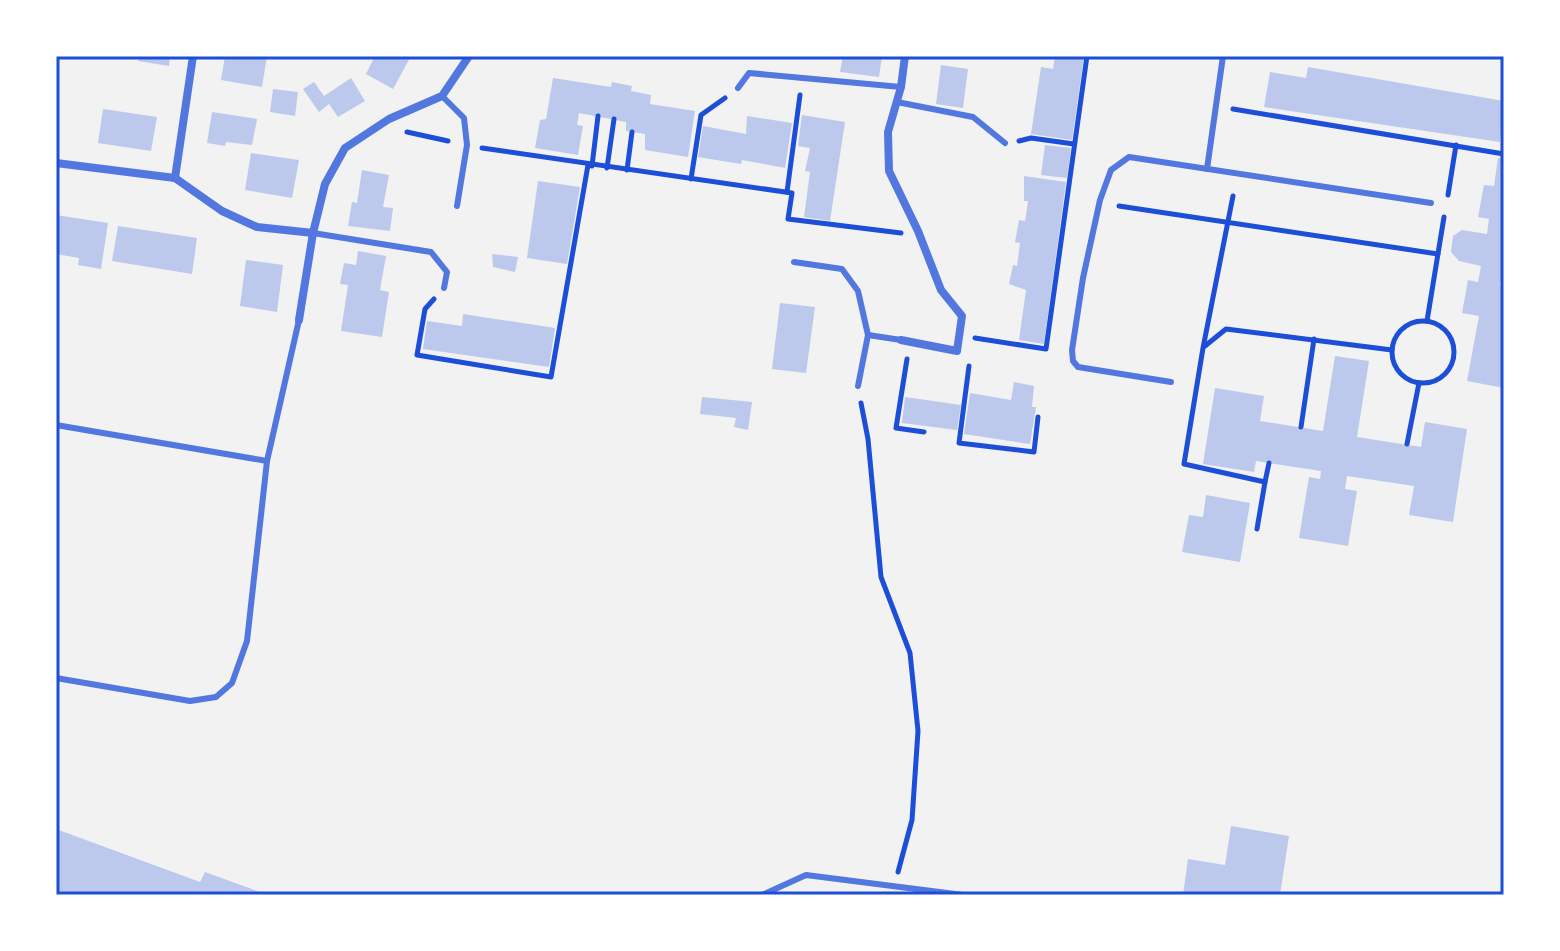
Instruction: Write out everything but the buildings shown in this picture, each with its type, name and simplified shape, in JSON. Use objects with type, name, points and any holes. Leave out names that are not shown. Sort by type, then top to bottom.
[{"type":"street","points":[[175,178],[193,56]]},
{"type":"street","points":[[299,320],[313,233],[325,184],[345,148],[389,119],[442,96],[469,56]]},
{"type":"street","points":[[905,56],[901,87],[888,132],[889,171],[918,231],[941,290],[962,316],[957,351],[905,341]]},
{"type":"street","points":[[56,163],[175,178],[222,211],[257,227],[313,233]]},
{"type":"lane","points":[[1207,169],[1223,56]]},
{"type":"lane","points":[[738,88],[749,73],[901,87]]},
{"type":"lane","points":[[442,96],[464,118],[467,145],[457,206]]},
{"type":"lane","points":[[897,102],[973,117],[1005,143]]},
{"type":"lane","points":[[1171,382],[1078,367],[1073,361],[1083,278],[1105,186],[1111,170],[1121,162],[1129,157],[1431,203]]},
{"type":"lane","points":[[313,233],[431,252],[447,272],[444,288]]},
{"type":"lane","points":[[794,262],[842,269],[858,291],[868,335],[858,386]]},
{"type":"lane","points":[[56,678],[190,701],[216,697],[232,683],[244,649],[251,613],[267,461],[299,320]]},
{"type":"lane","points":[[868,335],[905,341]]},
{"type":"lane","points":[[56,425],[267,461]]},
{"type":"lane","points":[[762,895],[806,875],[963,895]]},
{"type":"path","points":[[1038,417],[1034,452],[959,443],[972,338],[1046,349],[1087,56]]},
{"type":"path","points":[[787,192],[803,78]]},
{"type":"path","points":[[691,179],[701,115],[738,88]]},
{"type":"path","points":[[1230,109],[1504,154]]},
{"type":"path","points":[[444,288],[425,309],[417,355],[551,377],[598,116]]},
{"type":"path","points":[[607,168],[614,119]]},
{"type":"path","points":[[406,132],[607,168],[787,192],[792,193],[788,219],[894,233],[918,231]]},
{"type":"path","points":[[627,170],[632,132]]},
{"type":"path","points":[[1005,143],[1031,138],[1074,144]]},
{"type":"path","points":[[1427,322],[1456,145]]},
{"type":"path","points":[[1233,196],[1184,464],[1265,482]]},
{"type":"path","points":[[1119,206],[1438,254]]},
{"type":"path","points":[[1427,322],[1437,324],[1451,339],[1453,360],[1442,377],[1433,382],[1419,383],[1404,377],[1397,369],[1392,350],[1395,340],[1408,325],[1427,322]]},
{"type":"path","points":[[1203,348],[1226,329],[1392,350]]},
{"type":"path","points":[[1301,427],[1314,339]]},
{"type":"path","points":[[905,341],[896,428],[924,432]]},
{"type":"path","points":[[1407,444],[1419,383]]},
{"type":"path","points":[[858,386],[868,439],[881,577],[910,653],[918,731],[912,820],[895,885]]},
{"type":"path","points":[[1257,529],[1269,463]]}]
